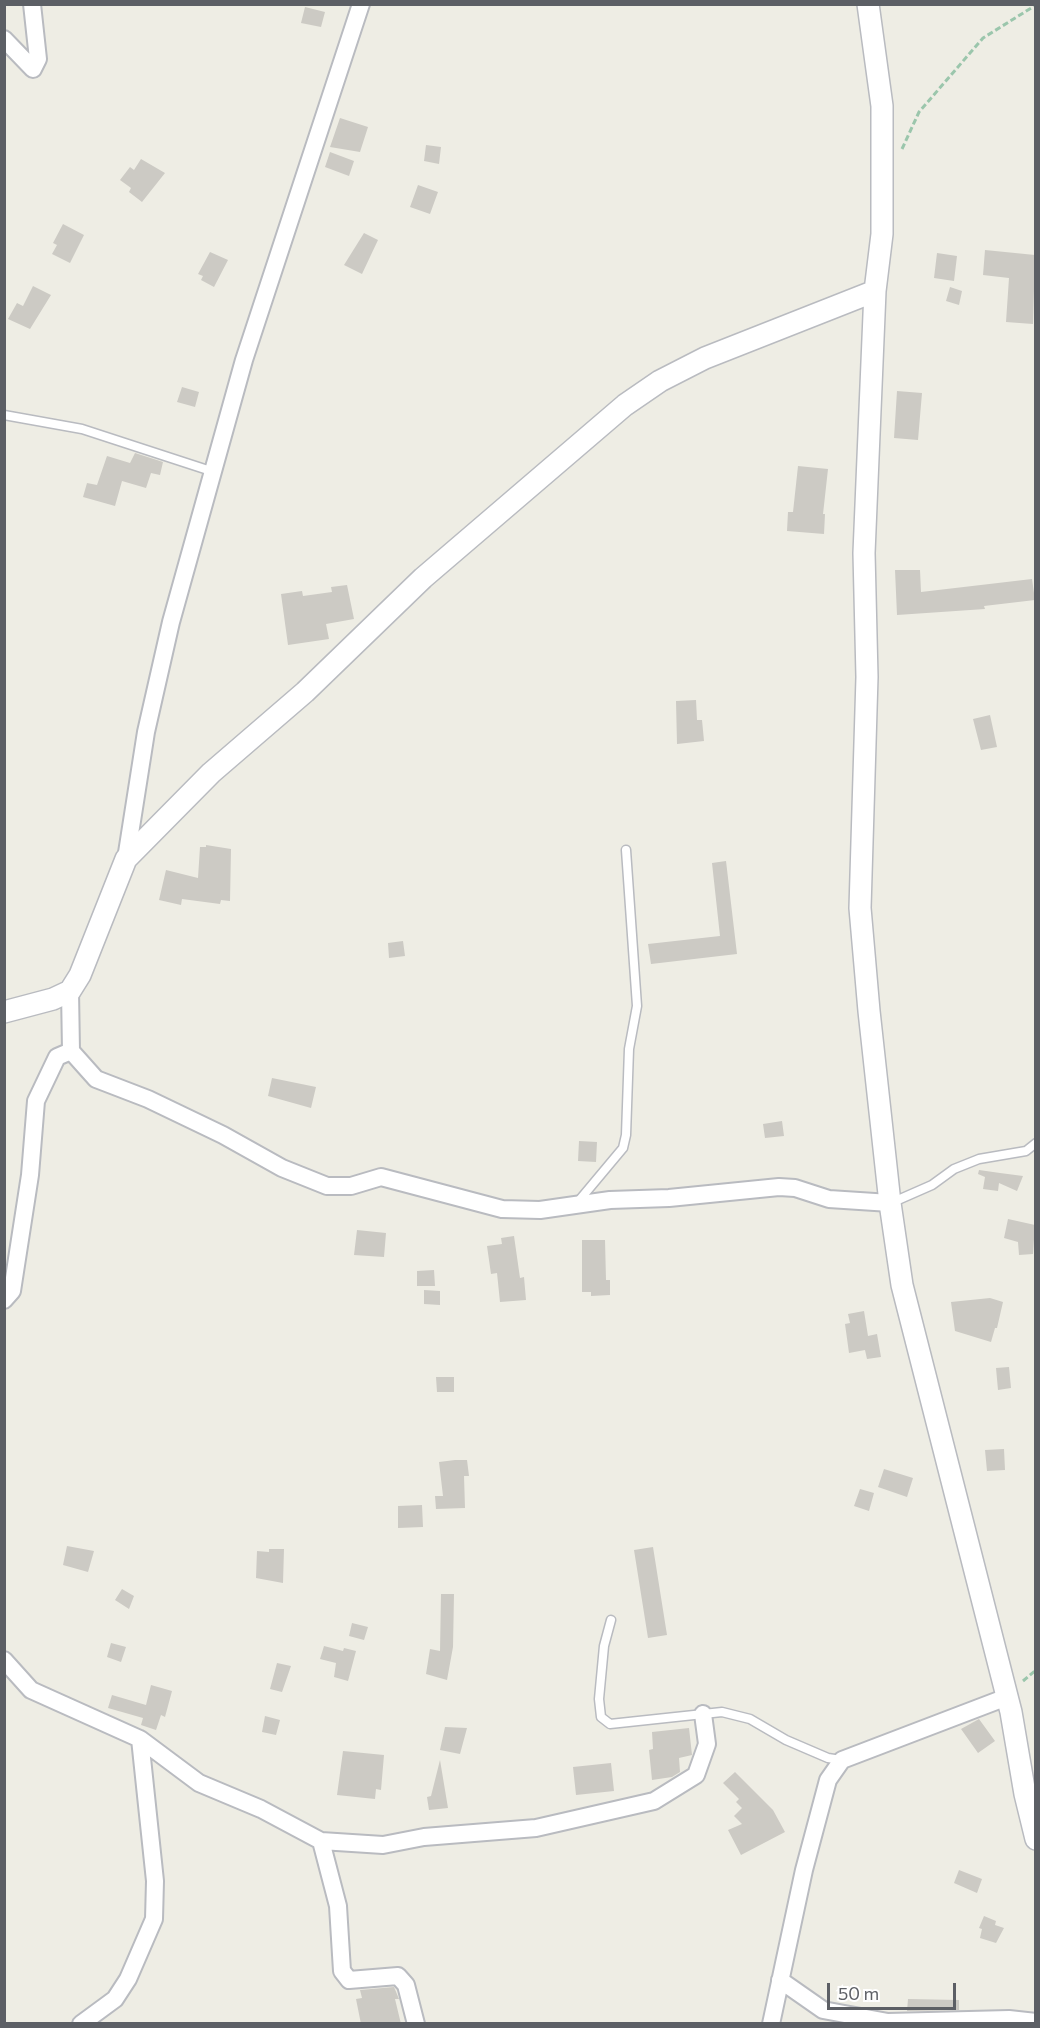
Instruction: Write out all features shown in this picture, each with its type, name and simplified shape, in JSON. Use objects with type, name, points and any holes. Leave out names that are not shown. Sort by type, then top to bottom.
[{"type":"street","points":[[4,39],[33,69],[38,59],[32,4]]},
{"type":"street","points":[[4,1012],[53,999],[70,991],[80,975],[126,859],[146,732],[171,622],[244,360],[361,4]]},
{"type":"street","points":[[868,4],[882,106],[882,234],[874,291],[864,553],[867,676],[860,908],[890,1203],[902,1285],[1006,1697],[1035,1839]]},
{"type":"street","points":[[126,859],[211,773],[305,692],[423,578],[625,405],[660,381],[705,357],[874,291]]},
{"type":"street","points":[[70,991],[72,1051],[96,1079],[148,1099],[223,1135],[282,1168],[327,1186],[351,1186],[381,1177],[502,1209],[540,1210],[577,1203],[778,1186],[795,1188],[829,1199],[890,1203]]},
{"type":"street","points":[[4,1300],[12,1291],[30,1175],[36,1101],[57,1057],[72,1051]]},
{"type":"street","points":[[4,1660],[31,1690],[140,1739],[199,1783],[261,1809],[321,1841],[383,1845],[424,1837],[536,1828],[654,1801],[696,1775],[707,1744],[703,1714]]},
{"type":"street","points":[[771,2024],[804,1870],[828,1780],[842,1760],[1006,1697]]},
{"type":"street","points":[[81,2024],[115,2000],[128,1979],[154,1918],[155,1881],[140,1739]]},
{"type":"street","points":[[321,1841],[338,1906],[342,1971],[349,1980],[398,1976],[406,1985],[416,2024]]},
{"type":"street","points":[[780,1980],[823,2010],[834,2024]]},
{"type":"street","points":[[823,2010],[888,2022],[944,2023],[1009,2019],[1035,2022]]},
{"type":"lane","points":[[4,415],[82,429],[213,472]]},
{"type":"lane","points":[[577,1203],[623,1148],[626,1135],[629,1049],[637,1006],[634,927],[626,850]]},
{"type":"lane","points":[[890,1203],[932,1185],[954,1169],[979,1159],[1026,1151],[1035,1143]]},
{"type":"lane","points":[[611,1620],[604,1646],[599,1699],[601,1717],[610,1724],[722,1712],[750,1719],[796,1745],[828,1758],[842,1760]]},
{"type":"path","points":[[900,152],[919,112],[983,38],[1035,5]]},
{"type":"building","points":[[305,7],[325,12],[321,27],[301,23]]},
{"type":"building","points":[[340,118],[368,127],[360,152],[330,147]]},
{"type":"building","points":[[426,145],[441,147],[439,164],[424,161]]},
{"type":"building","points":[[330,152],[354,161],[349,176],[325,167]]},
{"type":"building","points":[[141,159],[165,173],[142,202],[129,192],[131,188],[120,180],[130,167],[134,170]]},
{"type":"building","points":[[418,185],[438,192],[430,214],[410,207]]},
{"type":"building","points":[[63,224],[84,235],[70,263],[52,254],[57,245],[53,243]]},
{"type":"building","points":[[364,233],[378,240],[362,274],[344,265]]},
{"type":"building","points":[[985,250],[1035,255],[1033,324],[1006,322],[1009,278],[983,275]]},
{"type":"building","points":[[210,252],[228,260],[214,287],[201,280],[203,276],[198,274]]},
{"type":"building","points":[[937,253],[957,256],[954,281],[934,278]]},
{"type":"building","points":[[33,286],[51,295],[30,329],[8,319],[17,303],[23,306]]},
{"type":"building","points":[[950,287],[962,291],[959,305],[946,301]]},
{"type":"building","points":[[182,387],[199,392],[195,407],[177,402]]},
{"type":"building","points":[[897,391],[922,393],[918,440],[894,438]]},
{"type":"building","points":[[135,453],[163,462],[160,475],[151,473],[146,488],[122,481],[115,506],[83,497],[87,483],[97,485],[107,456],[130,463]]},
{"type":"building","points":[[798,466],[828,469],[823,514],[825,514],[824,534],[787,531],[788,512],[793,512]]},
{"type":"building","points":[[895,570],[920,570],[921,592],[1032,579],[1035,600],[984,606],[985,609],[897,615]]},
{"type":"building","points":[[347,585],[354,619],[326,624],[329,639],[288,645],[281,594],[302,591],[303,596],[332,592],[331,587]]},
{"type":"building","points":[[696,700],[697,720],[702,720],[704,741],[677,744],[676,701]]},
{"type":"building","points":[[990,715],[997,747],[981,750],[973,719]]},
{"type":"building","points":[[206,845],[231,849],[230,901],[221,900],[220,904],[182,899],[181,905],[159,900],[166,870],[198,878],[200,847],[206,847]]},
{"type":"building","points":[[726,861],[737,954],[651,964],[648,944],[720,936],[712,863]]},
{"type":"building","points":[[403,941],[405,956],[389,958],[388,943]]},
{"type":"building","points":[[272,1078],[316,1087],[311,1108],[268,1096]]},
{"type":"building","points":[[782,1121],[784,1136],[765,1138],[763,1124]]},
{"type":"building","points":[[579,1141],[597,1142],[596,1162],[578,1161]]},
{"type":"building","points":[[979,1170],[1023,1176],[1017,1191],[999,1183],[998,1191],[983,1189],[985,1177],[978,1174]]},
{"type":"building","points":[[1008,1219],[1035,1225],[1033,1254],[1019,1255],[1018,1242],[1004,1238]]},
{"type":"building","points":[[357,1230],[386,1233],[384,1257],[354,1255]]},
{"type":"building","points":[[514,1236],[520,1278],[524,1277],[526,1300],[500,1302],[497,1273],[491,1274],[487,1246],[502,1244],[501,1238]]},
{"type":"building","points":[[582,1240],[605,1240],[606,1280],[610,1280],[610,1295],[591,1296],[591,1292],[582,1292]]},
{"type":"building","points":[[434,1270],[435,1286],[417,1286],[417,1271]]},
{"type":"building","points":[[424,1290],[440,1291],[440,1305],[424,1304]]},
{"type":"building","points":[[990,1298],[1003,1302],[991,1342],[955,1331],[951,1302]]},
{"type":"building","points":[[864,1311],[868,1336],[877,1334],[881,1357],[867,1359],[865,1350],[849,1353],[845,1324],[850,1323],[848,1314]]},
{"type":"building","points":[[1009,1367],[1011,1388],[998,1390],[996,1368]]},
{"type":"building","points":[[436,1377],[454,1377],[454,1392],[437,1392]]},
{"type":"building","points":[[1004,1449],[1005,1470],[987,1471],[985,1450]]},
{"type":"building","points":[[467,1460],[469,1476],[464,1476],[465,1508],[436,1509],[435,1496],[443,1496],[439,1462]]},
{"type":"building","points":[[884,1469],[913,1478],[907,1497],[878,1487]]},
{"type":"building","points":[[860,1489],[874,1493],[869,1511],[854,1506]]},
{"type":"building","points":[[422,1505],[423,1527],[398,1528],[398,1506]]},
{"type":"building","points":[[67,1546],[94,1551],[88,1572],[63,1565]]},
{"type":"building","points":[[653,1547],[667,1635],[648,1638],[634,1550]]},
{"type":"building","points":[[269,1549],[284,1549],[283,1583],[256,1578],[257,1551],[269,1552]]},
{"type":"building","points":[[122,1589],[134,1596],[129,1609],[115,1600]]},
{"type":"building","points":[[441,1594],[454,1594],[453,1647],[447,1680],[426,1674],[430,1649],[440,1651]]},
{"type":"building","points":[[352,1623],[368,1627],[364,1640],[349,1636]]},
{"type":"building","points":[[111,1643],[126,1647],[121,1662],[107,1657]]},
{"type":"building","points":[[324,1646],[343,1651],[344,1648],[356,1651],[348,1681],[334,1677],[336,1663],[320,1659]]},
{"type":"building","points":[[277,1663],[291,1666],[282,1692],[270,1689]]},
{"type":"building","points":[[151,1685],[172,1691],[165,1717],[161,1715],[156,1730],[141,1725],[143,1718],[108,1708],[112,1695],[146,1705]]},
{"type":"building","points":[[265,1716],[280,1720],[276,1735],[262,1732]]},
{"type":"building","points":[[979,1719],[995,1741],[978,1753],[961,1729]]},
{"type":"building","points":[[445,1727],[467,1728],[460,1754],[440,1750]]},
{"type":"building","points":[[689,1728],[692,1755],[679,1758],[680,1772],[672,1777],[652,1780],[649,1750],[653,1749],[652,1732]]},
{"type":"building","points":[[343,1751],[384,1755],[381,1790],[376,1789],[375,1799],[337,1795]]},
{"type":"building","points":[[440,1760],[448,1808],[429,1810],[427,1797],[431,1796]]},
{"type":"building","points":[[611,1763],[614,1791],[576,1795],[573,1767]]},
{"type":"building","points":[[735,1772],[773,1810],[785,1832],[741,1855],[728,1830],[742,1824],[734,1816],[742,1808],[736,1802],[739,1799],[723,1783]]},
{"type":"building","points":[[959,1870],[982,1879],[977,1893],[954,1883]]},
{"type":"building","points":[[984,1916],[996,1921],[995,1925],[1004,1928],[996,1943],[980,1938],[982,1929],[979,1928]]},
{"type":"building","points":[[394,1987],[399,1999],[395,1999],[401,2024],[361,2024],[356,1999],[362,1998],[360,1990]]},
{"type":"building","points":[[908,1999],[959,2000],[959,2010],[907,2011]]}]
